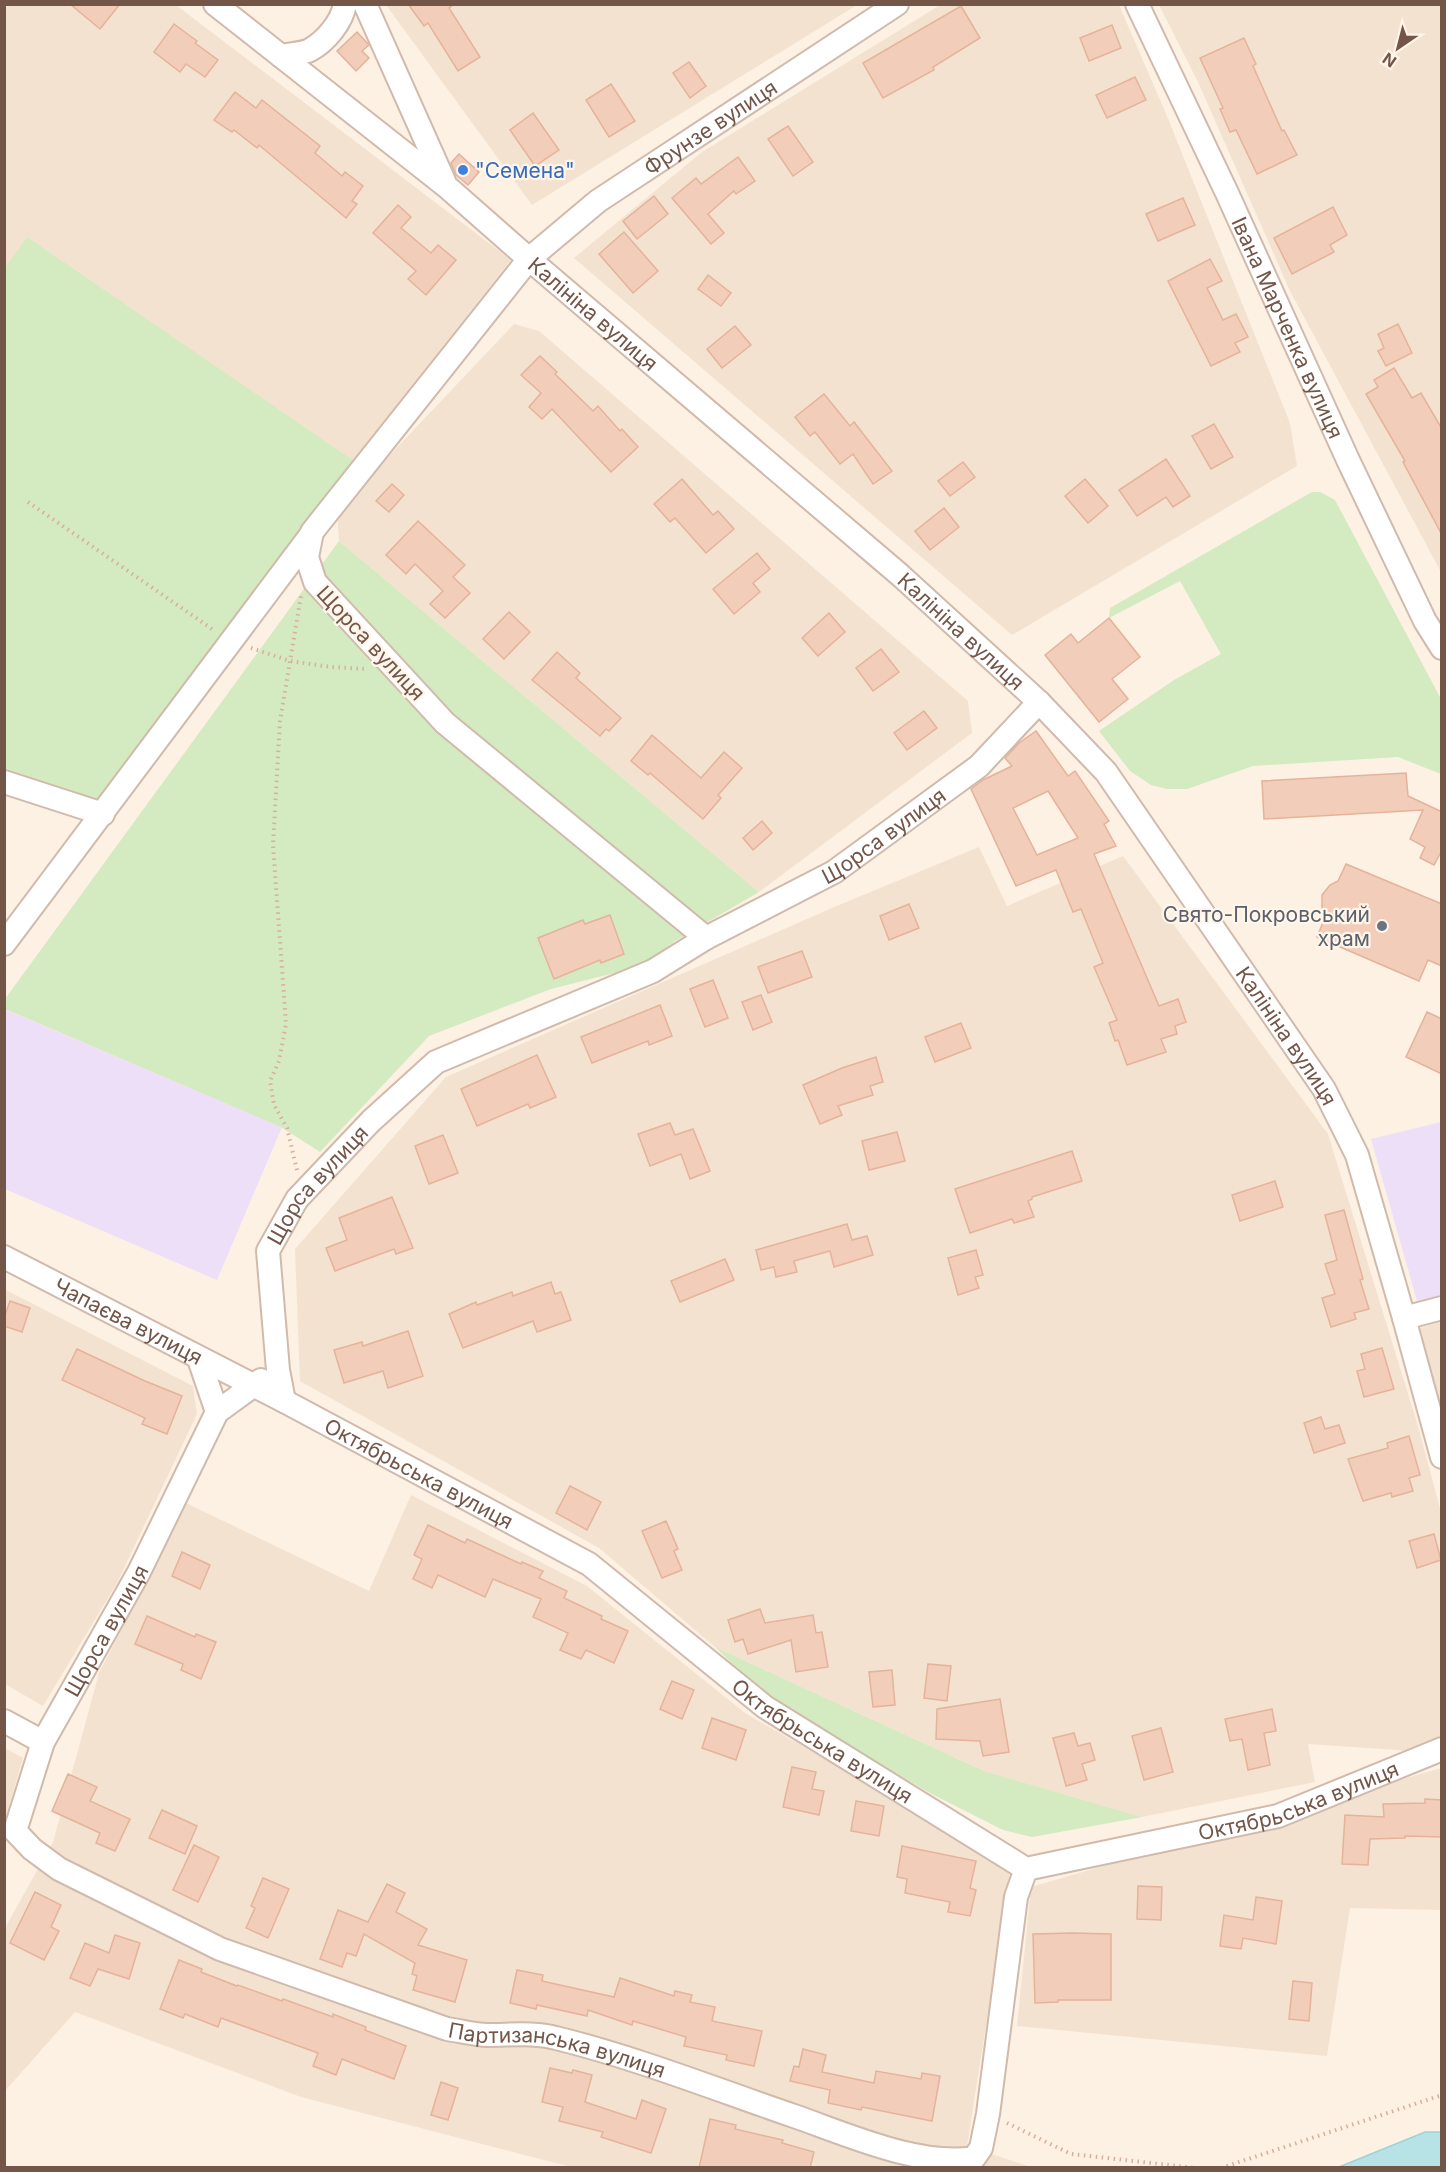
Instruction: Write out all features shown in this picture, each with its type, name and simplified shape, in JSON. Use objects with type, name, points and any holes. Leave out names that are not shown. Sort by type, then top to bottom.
[{"type":"street","name":"Калініна вулиця","points":[[215,4],[446,186],[900,574],[1039,702],[1106,772],[1324,1089],[1357,1155],[1442,1457]]},
{"type":"street","points":[[281,56],[309,50],[327,36],[343,15],[345,4]]},
{"type":"street","points":[[365,4],[446,186]]},
{"type":"street","name":"Фрунзе вулиця","points":[[529,259],[598,201],[897,4]]},
{"type":"street","name":"Івана Марченка вулиця","points":[[1137,4],[1227,193],[1353,471],[1425,621],[1442,648]]},
{"type":"street","points":[[4,944],[312,532],[529,259]]},
{"type":"street","name":"Щорса вулиця","points":[[312,532],[307,557],[315,582],[445,723],[706,938]]},
{"type":"street","name":"Щорса вулиця","points":[[43,1742],[139,1572],[217,1412],[251,1386],[278,1370],[268,1251],[297,1199],[371,1121],[436,1062],[653,971],[706,938],[834,872],[979,766],[1039,702]]},
{"type":"street","points":[[4,782],[103,814]]},
{"type":"street","name":"Чапаєва вулиця","points":[[4,1257],[251,1386]]},
{"type":"street","points":[[1404,1318],[1442,1308]]},
{"type":"street","points":[[199,1359],[217,1412]]},
{"type":"street","points":[[278,1370],[284,1401]]},
{"type":"street","name":"Октябрьська вулиця","points":[[251,1386],[284,1401],[589,1564],[765,1707],[1026,1869],[1278,1816],[1442,1749]]},
{"type":"street","points":[[4,1720],[43,1742]]},
{"type":"street","name":"Партизанська вулиця","points":[[43,1742],[15,1831],[32,1849],[59,1869],[220,1949],[447,2029],[485,2035],[521,2034],[554,2037],[640,2062],[871,2143],[928,2158],[957,2161],[974,2158],[981,2148],[988,2114],[1016,1897],[1026,1869]]},
{"type":"path","points":[[28,502],[230,642],[290,661],[331,667],[397,671]]},
{"type":"path","points":[[297,1199],[297,1171],[287,1128],[274,1105],[270,1081],[279,1061],[286,1024],[273,845],[280,721],[302,591]]},
{"type":"path","points":[[1221,2168],[1442,2096]]},
{"type":"path","points":[[988,2114],[1071,2154],[1196,2168]]},
{"type":"shaded area","points":[[5,4],[176,5],[511,260],[353,460],[27,238],[5,269]]},
{"type":"shaded area","points":[[386,5],[857,5],[532,205]]},
{"type":"shaded area","points":[[940,5],[1119,5],[1167,116],[1290,423],[1297,466],[1012,635],[574,258],[702,152]]},
{"type":"shaded area","points":[[1159,5],[1441,5],[1441,572],[1290,291],[1198,82]]},
{"type":"shaded area","points":[[514,324],[539,331],[968,701],[972,733],[759,892],[339,541],[337,511]]},
{"type":"shaded area","points":[[979,847],[1007,906],[1123,856],[1328,1134],[1418,1426],[1441,1512],[1441,1739],[1411,1751],[1308,1744],[1315,1782],[1142,1817],[984,1771],[715,1647],[599,1548],[300,1381],[295,1249],[446,1077],[832,908]]},
{"type":"shaded area","points":[[4,1009],[282,1127],[217,1280],[5,1189]]},
{"type":"shaded area","points":[[1441,1122],[1441,1302],[1419,1308],[1371,1139]]},
{"type":"shaded area","points":[[4,1289],[193,1386],[197,1414],[117,1583],[43,1706],[5,1684]]},
{"type":"shaded area","points":[[1442,1322],[1441,1411],[1419,1328]]},
{"type":"shaded area","points":[[411,1495],[587,1586],[745,1713],[1011,1866],[967,2146],[1031,2167],[571,2167],[301,2097],[75,2012],[5,2091],[5,1928],[53,1842],[99,1673],[186,1503],[369,1591]]},
{"type":"shaded area","points":[[5,1748],[23,1758],[5,1819]]},
{"type":"shaded area","points":[[1441,1768],[1441,1910],[1350,1908],[1327,2056],[1017,2026],[1031,1887]]},
{"type":"green space","points":[[27,237],[353,460],[99,802],[5,770],[4,269]]},
{"type":"green space","points":[[1312,492],[1320,492],[1335,500],[1441,699],[1441,774],[1398,757],[1253,766],[1187,789],[1167,789],[1151,785],[1130,771],[1099,731],[1174,680],[1221,654],[1180,581],[1109,618],[1110,608]]},
{"type":"green space","points":[[339,541],[759,892],[675,941],[642,966],[551,989],[429,1036],[320,1152],[281,1127],[5,1009],[5,999]]},
{"type":"green space","points":[[715,1647],[984,1771],[1142,1817],[1032,1837],[1003,1830],[930,1793],[768,1698]]},
{"type":"water","points":[[1425,2132],[1441,2132],[1441,2167],[1339,2167]]},
{"type":"building","points":[[70,4],[120,4],[100,29]]},
{"type":"building","points":[[408,4],[454,4],[449,8],[480,57],[458,71],[428,23],[424,26]]},
{"type":"building","points":[[961,6],[980,38],[933,67],[934,70],[883,98],[863,63]]},
{"type":"building","points":[[174,24],[218,60],[205,77],[186,64],[180,72],[154,52]]},
{"type":"building","points":[[1112,25],[1121,48],[1089,61],[1080,38]]},
{"type":"building","points":[[357,32],[369,45],[362,51],[369,58],[356,71],[337,51]]},
{"type":"building","points":[[1244,38],[1256,64],[1253,66],[1282,131],[1284,130],[1297,155],[1257,174],[1236,130],[1230,132],[1220,109],[1223,108],[1200,58]]},
{"type":"building","points":[[689,62],[706,86],[690,98],[673,73]]},
{"type":"building","points":[[1135,77],[1146,100],[1107,118],[1096,95]]},
{"type":"building","points":[[611,84],[635,121],[609,137],[586,100]]},
{"type":"building","points":[[235,92],[256,108],[262,100],[320,146],[315,153],[342,176],[345,172],[363,186],[352,201],[357,204],[346,218],[259,145],[257,148],[234,130],[232,132],[214,120]]},
{"type":"building","points":[[533,113],[559,150],[535,166],[510,130]]},
{"type":"building","points":[[788,126],[813,162],[793,176],[768,139]]},
{"type":"building","name":"\"Семена\"","points":[[459,154],[479,172],[468,185],[456,175],[451,163]]},
{"type":"building","points":[[738,157],[755,181],[736,194],[734,191],[708,214],[724,233],[711,244],[672,198],[696,178],[701,184]]},
{"type":"building","points":[[654,196],[668,214],[637,239],[623,221]]},
{"type":"building","points":[[1183,198],[1195,225],[1158,241],[1146,214]]},
{"type":"building","points":[[398,205],[411,217],[401,228],[431,253],[438,245],[456,260],[426,295],[408,279],[416,271],[373,233]]},
{"type":"building","points":[[1333,207],[1347,235],[1330,245],[1334,252],[1292,274],[1274,238]]},
{"type":"building","points":[[624,232],[658,271],[633,293],[599,254]]},
{"type":"building","points":[[1210,259],[1222,281],[1207,288],[1223,320],[1236,314],[1248,337],[1235,343],[1240,352],[1211,366],[1168,281]]},
{"type":"building","points":[[708,275],[731,293],[721,306],[698,289]]},
{"type":"building","points":[[1398,324],[1412,353],[1386,366],[1378,351],[1384,348],[1378,334]]},
{"type":"building","points":[[735,326],[751,345],[722,368],[707,349]]},
{"type":"building","points":[[540,356],[593,411],[598,406],[638,447],[611,472],[552,409],[542,419],[529,407],[541,393],[521,375]]},
{"type":"building","points":[[1394,368],[1412,398],[1421,393],[1442,429],[1442,535],[1403,462],[1405,461],[1366,394],[1378,387],[1374,380]]},
{"type":"building","points":[[824,394],[850,426],[854,422],[892,471],[873,484],[853,454],[840,464],[815,432],[810,436],[795,417]]},
{"type":"building","points":[[1214,424],[1233,457],[1211,469],[1192,436]]},
{"type":"building","points":[[1166,459],[1190,496],[1173,507],[1166,497],[1137,516],[1119,490]]},
{"type":"building","points":[[963,462],[975,477],[950,496],[938,481]]},
{"type":"building","points":[[682,479],[713,515],[718,511],[734,529],[706,553],[675,518],[670,522],[654,504]]},
{"type":"building","points":[[1085,479],[1108,506],[1088,523],[1065,496]]},
{"type":"building","points":[[392,484],[404,495],[389,512],[376,501]]},
{"type":"building","points":[[944,508],[959,527],[930,550],[915,531]]},
{"type":"building","points":[[418,521],[465,565],[453,577],[470,593],[445,618],[430,604],[443,591],[415,564],[406,574],[386,555]]},
{"type":"building","points":[[757,553],[770,569],[753,583],[760,592],[734,614],[713,589]]},
{"type":"building","points":[[509,612],[530,632],[504,659],[483,639]]},
{"type":"building","points":[[829,613],[845,632],[818,656],[802,638]]},
{"type":"building","points":[[1109,618],[1140,657],[1112,679],[1128,699],[1099,722],[1045,655],[1071,634],[1078,643]]},
{"type":"building","points":[[881,649],[899,672],[873,691],[856,668]]},
{"type":"building","points":[[557,652],[580,673],[576,678],[621,718],[609,731],[606,729],[600,736],[532,680]]},
{"type":"building","points":[[924,711],[937,728],[907,750],[894,733]]},
{"type":"building","points":[[1036,731],[1068,776],[1075,771],[1109,821],[1104,824],[1116,846],[1094,854],[1159,1006],[1178,999],[1186,1022],[1175,1026],[1177,1034],[1161,1039],[1166,1052],[1127,1065],[1109,1023],[1117,1020],[1094,967],[1103,963],[1081,909],[1073,912],[1056,870],[1016,886],[971,789],[983,780],[1012,766],[1005,758],[1019,743]],"holes":[[[1048,791],[1078,838],[1037,855],[1013,808]]]},
{"type":"building","points":[[652,735],[701,778],[724,752],[742,768],[718,795],[721,798],[703,819],[650,773],[648,775],[631,761]]},
{"type":"building","points":[[1406,773],[1408,796],[1440,811],[1442,809],[1442,855],[1440,854],[1434,865],[1420,858],[1425,847],[1410,839],[1423,810],[1264,819],[1262,781]]},
{"type":"building","points":[[762,821],[772,833],[753,850],[743,838]]},
{"type":"building","name":"Свято-Покровський храм","points":[[1346,864],[1442,904],[1442,966],[1428,960],[1419,981],[1317,937],[1326,915],[1322,907],[1322,895],[1330,885],[1338,881]]},
{"type":"building","points":[[909,904],[919,928],[889,940],[880,916]]},
{"type":"building","points":[[610,915],[624,954],[601,963],[600,960],[554,979],[538,938],[583,920],[585,924]]},
{"type":"building","points":[[802,951],[812,977],[768,993],[758,967]]},
{"type":"building","points":[[713,980],[728,1018],[705,1027],[690,989]]},
{"type":"building","points":[[761,995],[772,1022],[753,1030],[742,1002]]},
{"type":"building","points":[[660,1005],[672,1036],[649,1045],[648,1041],[592,1063],[581,1037]]},
{"type":"building","points":[[1427,1012],[1442,1019],[1442,1074],[1406,1057]]},
{"type":"building","points":[[961,1023],[971,1048],[935,1062],[925,1037]]},
{"type":"building","points":[[537,1055],[556,1097],[530,1108],[528,1104],[477,1126],[461,1089]]},
{"type":"building","points":[[876,1057],[883,1082],[870,1086],[873,1095],[838,1106],[842,1115],[820,1124],[803,1085],[842,1068]]},
{"type":"building","points":[[670,1123],[675,1135],[693,1129],[710,1171],[690,1179],[681,1154],[650,1166],[638,1134]]},
{"type":"building","points":[[897,1132],[905,1161],[869,1170],[862,1141]]},
{"type":"building","points":[[443,1135],[458,1173],[429,1184],[415,1146]]},
{"type":"building","points":[[1072,1151],[1082,1181],[1032,1197],[1028,1201],[1034,1217],[1014,1223],[1012,1219],[970,1233],[955,1189]]},
{"type":"building","points":[[1275,1181],[1283,1207],[1240,1221],[1232,1195]]},
{"type":"building","points":[[392,1197],[413,1248],[396,1254],[394,1249],[335,1271],[326,1248],[347,1240],[339,1218]]},
{"type":"building","points":[[1344,1210],[1369,1309],[1354,1313],[1356,1319],[1331,1327],[1322,1298],[1335,1294],[1325,1264],[1337,1260],[1325,1215]]},
{"type":"building","points":[[847,1224],[852,1240],[867,1236],[873,1255],[834,1267],[830,1251],[794,1261],[797,1272],[776,1277],[774,1267],[761,1270],[756,1250]]},
{"type":"building","points":[[976,1250],[983,1275],[975,1277],[979,1288],[958,1295],[948,1258]]},
{"type":"building","points":[[725,1259],[734,1280],[680,1302],[671,1281]]},
{"type":"building","points":[[551,1282],[555,1294],[561,1292],[571,1320],[537,1332],[533,1321],[463,1348],[449,1314],[476,1302],[477,1305],[512,1292],[513,1296]]},
{"type":"building","points":[[10,1301],[30,1308],[22,1332],[4,1326],[4,1318]]},
{"type":"building","points":[[408,1331],[423,1376],[388,1388],[383,1371],[344,1383],[334,1350],[362,1342],[363,1346]]},
{"type":"building","points":[[1382,1348],[1394,1389],[1364,1397],[1357,1371],[1365,1369],[1361,1354]]},
{"type":"building","points":[[77,1349],[182,1396],[167,1434],[142,1424],[145,1418],[62,1380]]},
{"type":"building","points":[[1321,1417],[1325,1429],[1339,1425],[1345,1443],[1314,1453],[1304,1423]]},
{"type":"building","points":[[1409,1436],[1420,1475],[1409,1478],[1413,1491],[1392,1497],[1391,1493],[1363,1501],[1348,1459],[1388,1448],[1387,1443]]},
{"type":"building","points":[[570,1486],[601,1502],[587,1530],[556,1513]]},
{"type":"building","points":[[666,1521],[678,1549],[674,1551],[682,1570],[662,1578],[642,1531]]},
{"type":"building","points":[[428,1525],[465,1543],[467,1539],[521,1564],[522,1562],[543,1571],[539,1578],[567,1591],[564,1598],[628,1631],[614,1663],[586,1650],[581,1659],[560,1650],[568,1633],[533,1617],[541,1599],[493,1579],[485,1597],[438,1575],[432,1588],[413,1579],[422,1559],[414,1555]]},
{"type":"building","points":[[1434,1534],[1441,1560],[1417,1568],[1409,1541]]},
{"type":"building","points":[[182,1552],[210,1565],[200,1589],[172,1576]]},
{"type":"building","points":[[760,1609],[765,1623],[813,1615],[816,1633],[822,1632],[828,1667],[796,1672],[791,1640],[748,1654],[743,1639],[735,1642],[728,1620]]},
{"type":"building","points":[[147,1616],[195,1637],[196,1634],[216,1642],[201,1679],[181,1670],[183,1664],[135,1644]]},
{"type":"building","points":[[928,1664],[951,1666],[947,1701],[924,1698]]},
{"type":"building","points":[[892,1670],[895,1705],[873,1707],[869,1672]]},
{"type":"building","points":[[672,1681],[694,1690],[682,1719],[660,1709]]},
{"type":"building","points":[[1000,1699],[1009,1752],[983,1756],[980,1741],[936,1739],[937,1709]]},
{"type":"building","points":[[1272,1709],[1276,1731],[1264,1733],[1270,1765],[1248,1770],[1242,1739],[1230,1741],[1225,1719]]},
{"type":"building","points":[[712,1718],[746,1730],[736,1760],[702,1748]]},
{"type":"building","points":[[1161,1728],[1173,1772],[1144,1780],[1132,1736]]},
{"type":"building","points":[[1074,1733],[1078,1746],[1090,1743],[1095,1760],[1082,1764],[1087,1780],[1066,1786],[1053,1738]]},
{"type":"building","points":[[792,1767],[816,1772],[812,1789],[824,1791],[819,1815],[783,1807]]},
{"type":"building","points":[[68,1774],[97,1787],[90,1801],[130,1819],[115,1851],[96,1843],[100,1833],[52,1811]]},
{"type":"building","points":[[1425,1799],[1442,1800],[1442,1837],[1405,1836],[1405,1838],[1370,1839],[1368,1865],[1342,1864],[1345,1815],[1384,1817],[1383,1804],[1425,1803]]},
{"type":"building","points":[[856,1801],[884,1806],[879,1836],[851,1831]]},
{"type":"building","points":[[162,1810],[197,1826],[185,1854],[149,1838]]},
{"type":"building","points":[[194,1845],[219,1857],[198,1902],[173,1890]]},
{"type":"building","points":[[902,1846],[976,1861],[970,1888],[976,1890],[970,1916],[948,1912],[950,1902],[905,1893],[907,1879],[897,1877]]},
{"type":"building","points":[[263,1878],[289,1889],[268,1938],[246,1928],[255,1908],[251,1906]]},
{"type":"building","points":[[387,1884],[405,1893],[396,1912],[427,1929],[418,1945],[467,1960],[455,2002],[413,1990],[417,1976],[412,1974],[415,1963],[364,1934],[356,1956],[347,1953],[342,1967],[320,1959],[338,1910],[368,1922]]},
{"type":"building","points":[[1138,1886],[1162,1887],[1161,1920],[1137,1919]]},
{"type":"building","points":[[35,1892],[61,1905],[51,1927],[59,1931],[44,1960],[10,1943]]},
{"type":"building","points":[[1256,1897],[1282,1901],[1276,1944],[1243,1938],[1241,1949],[1220,1946],[1224,1915],[1253,1920]]},
{"type":"building","points":[[1033,1934],[1111,1934],[1111,2000],[1058,2000],[1058,2002],[1035,2003]]},
{"type":"building","points":[[115,1935],[140,1943],[129,1979],[98,1969],[90,1986],[70,1978],[85,1943],[109,1953]]},
{"type":"building","points":[[179,1960],[202,1969],[201,1972],[237,1986],[333,2017],[333,2014],[366,2027],[365,2030],[406,2046],[394,2079],[342,2059],[336,2075],[313,2066],[318,2053],[221,2018],[218,2027],[185,2014],[183,2018],[160,2009]]},
{"type":"building","points":[[517,1970],[543,1975],[542,1981],[614,1997],[620,1978],[674,1996],[675,1991],[692,1995],[690,2002],[715,2007],[712,2021],[762,2031],[754,2066],[726,2060],[727,2055],[684,2046],[686,2037],[633,2021],[632,2025],[588,2010],[587,2016],[537,2005],[536,2009],[510,2003]]},
{"type":"building","points":[[1293,1981],[1312,1983],[1309,2021],[1289,2019]]},
{"type":"building","points":[[803,2049],[826,2055],[822,2072],[874,2083],[876,2071],[921,2079],[922,2073],[940,2076],[932,2121],[862,2107],[861,2110],[828,2103],[830,2090],[790,2081],[794,2066],[799,2067]]},
{"type":"building","points":[[550,2068],[572,2073],[573,2070],[592,2075],[585,2102],[636,2119],[642,2100],[666,2109],[651,2153],[601,2137],[603,2132],[559,2121],[563,2107],[542,2102]]},
{"type":"building","points":[[441,2082],[458,2088],[448,2120],[431,2115]]},
{"type":"building","points":[[710,2119],[736,2125],[735,2129],[783,2140],[782,2143],[814,2152],[810,2168],[699,2168]]},
{"type":"place","name":"\"Семена\"","points":[[463,170]]},
{"type":"place","name":"Свято-Покровський храм","points":[[1382,926]]}]
